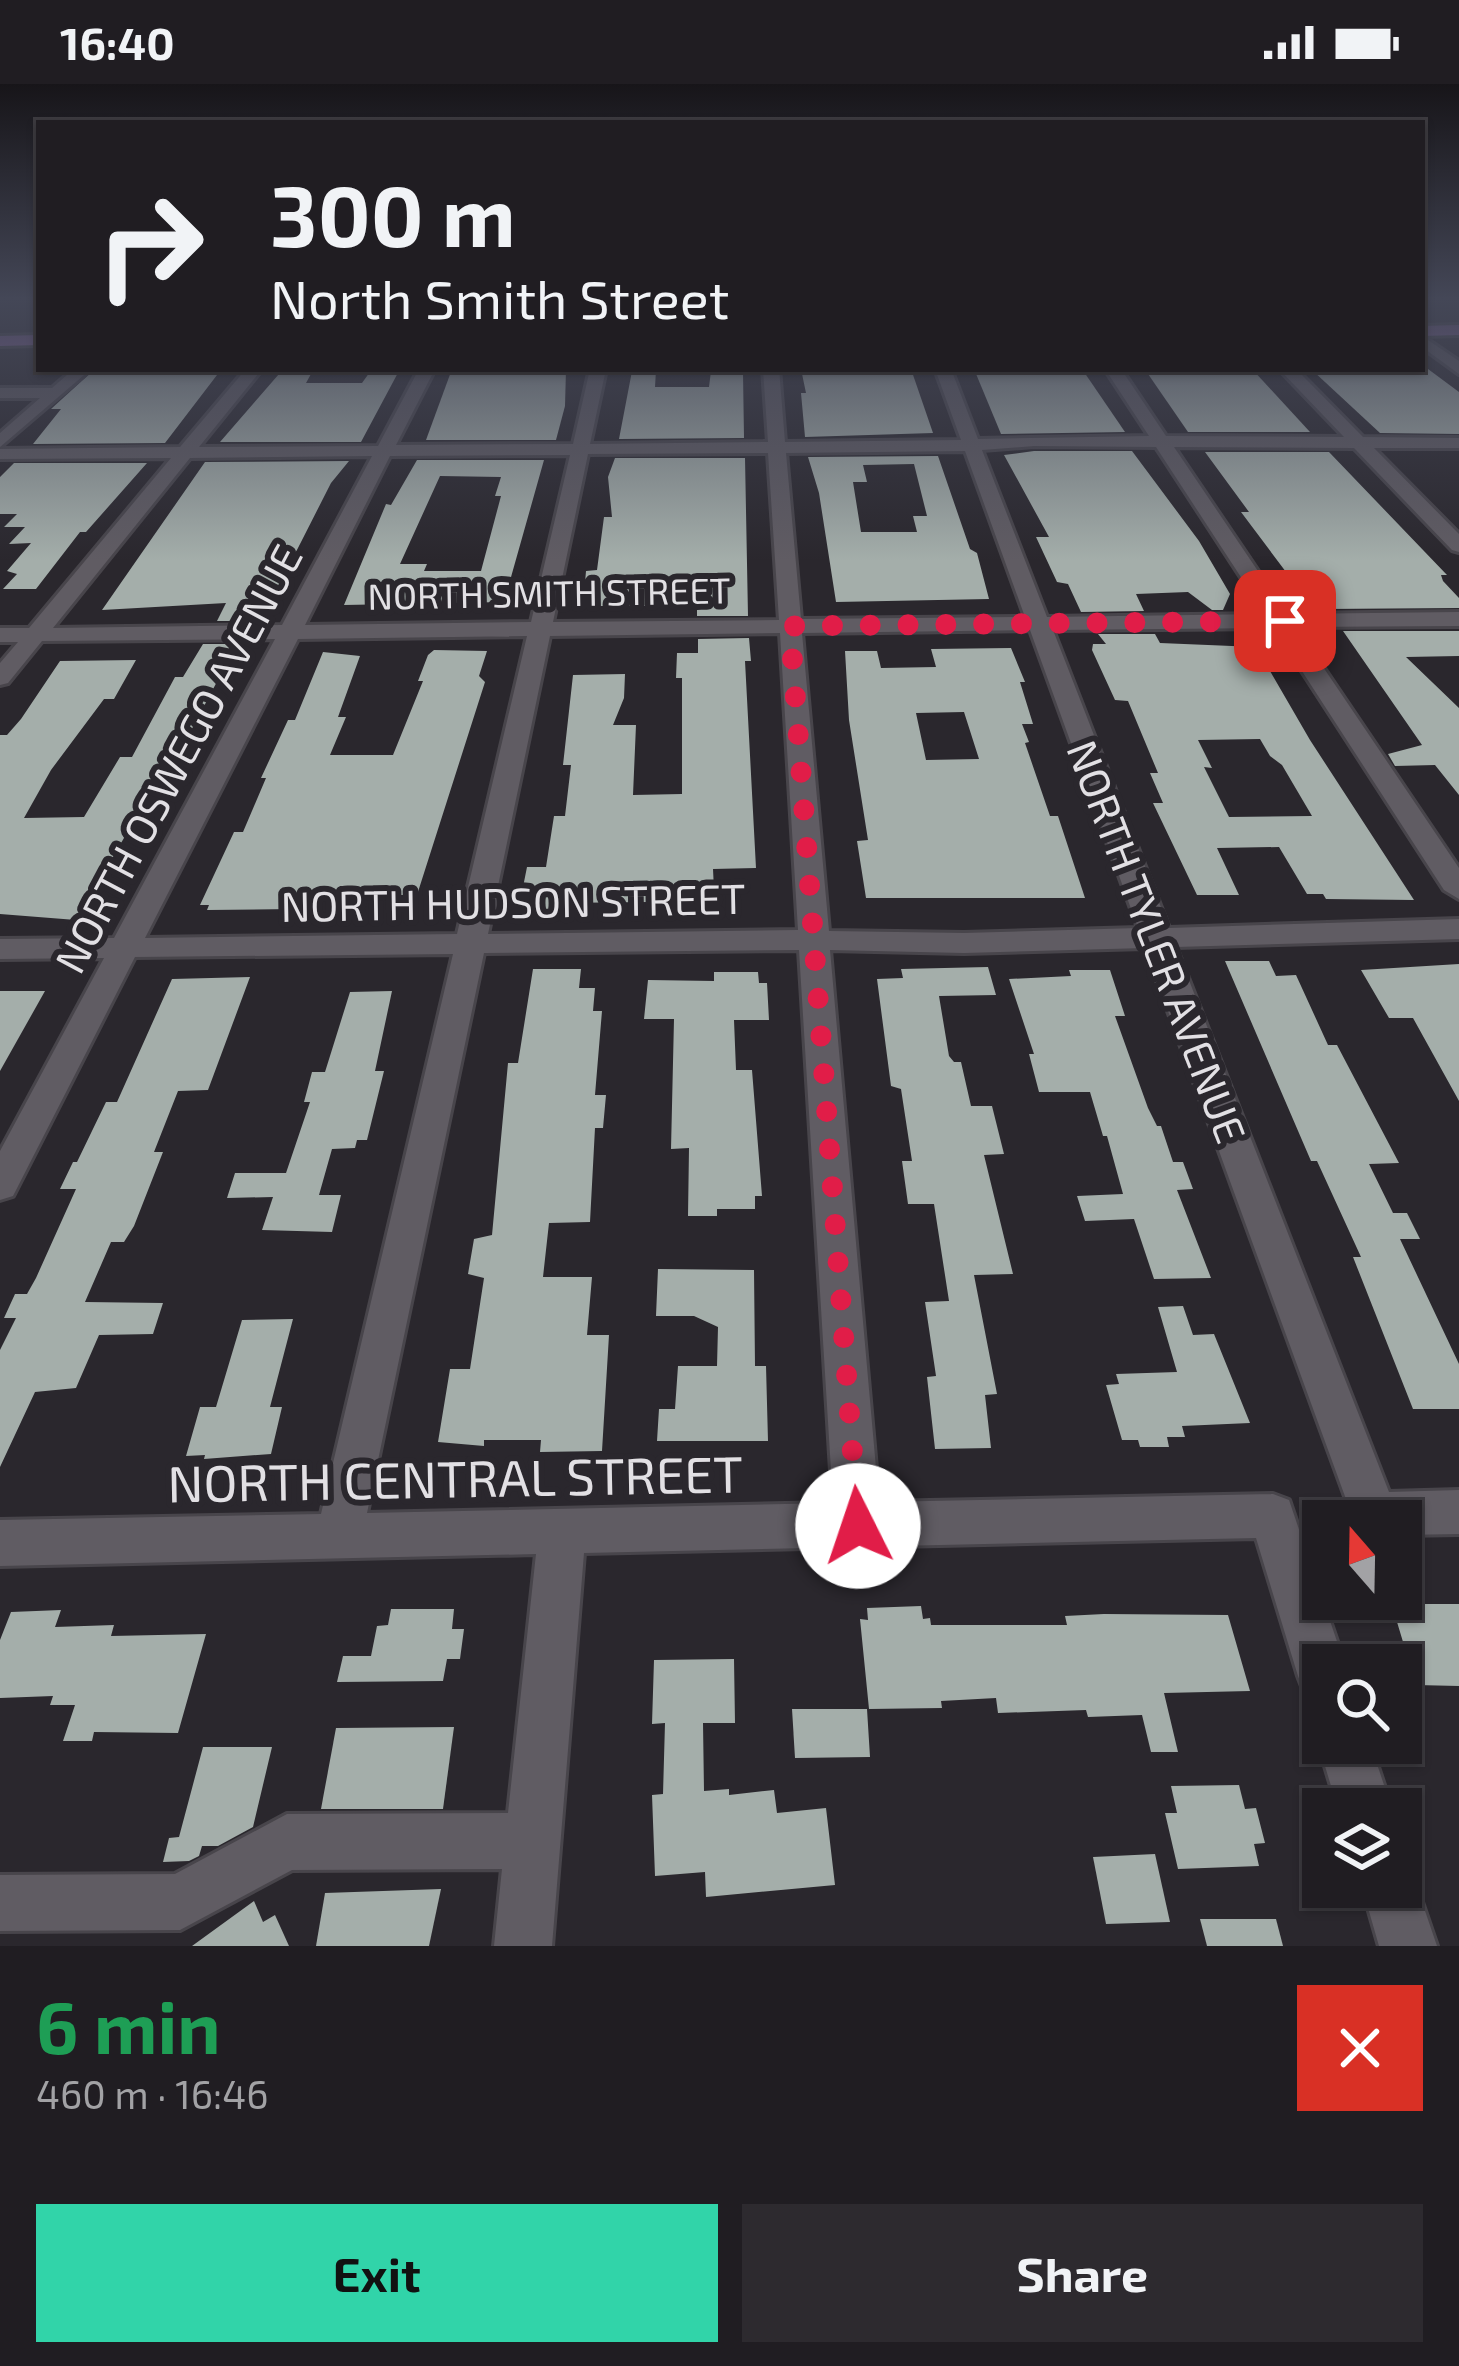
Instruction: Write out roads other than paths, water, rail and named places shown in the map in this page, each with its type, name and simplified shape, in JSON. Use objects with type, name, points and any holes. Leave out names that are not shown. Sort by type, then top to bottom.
[{"type":"street","points":[[0,442],[64,387]]},
{"type":"street","points":[[0,678],[240,387]]},
{"type":"street","name":"NORTH OSWEGO AVENUE","points":[[0,1186],[418,387]]},
{"type":"street","points":[[339,1536],[594,387]]},
{"type":"street","points":[[772,387],[858,1526]]},
{"type":"street","name":"NORTH TYLER AVENUE","points":[[950,387],[1373,1514],[1459,1512]]},
{"type":"street","points":[[1126,387],[1459,890]]},
{"type":"street","points":[[1304,387],[1459,546]]},
{"type":"street","points":[[0,393],[57,393]]},
{"type":"street","points":[[0,454],[1459,443]]},
{"type":"street","name":"NORTH SMITH STREET","points":[[0,635],[1459,619]]},
{"type":"street","name":"NORTH HUDSON STREET","points":[[0,949],[813,940],[964,944],[1459,929]]},
{"type":"street","name":"NORTH CENTRAL STREET","points":[[0,1543],[1273,1516],[1313,1644]]},
{"type":"street","points":[[523,1946],[562,1532]]},
{"type":"street","points":[[0,1904],[180,1902],[287,1842],[533,1841]]},
{"type":"street","points":[[1396,1908],[1408,1946]]}]
